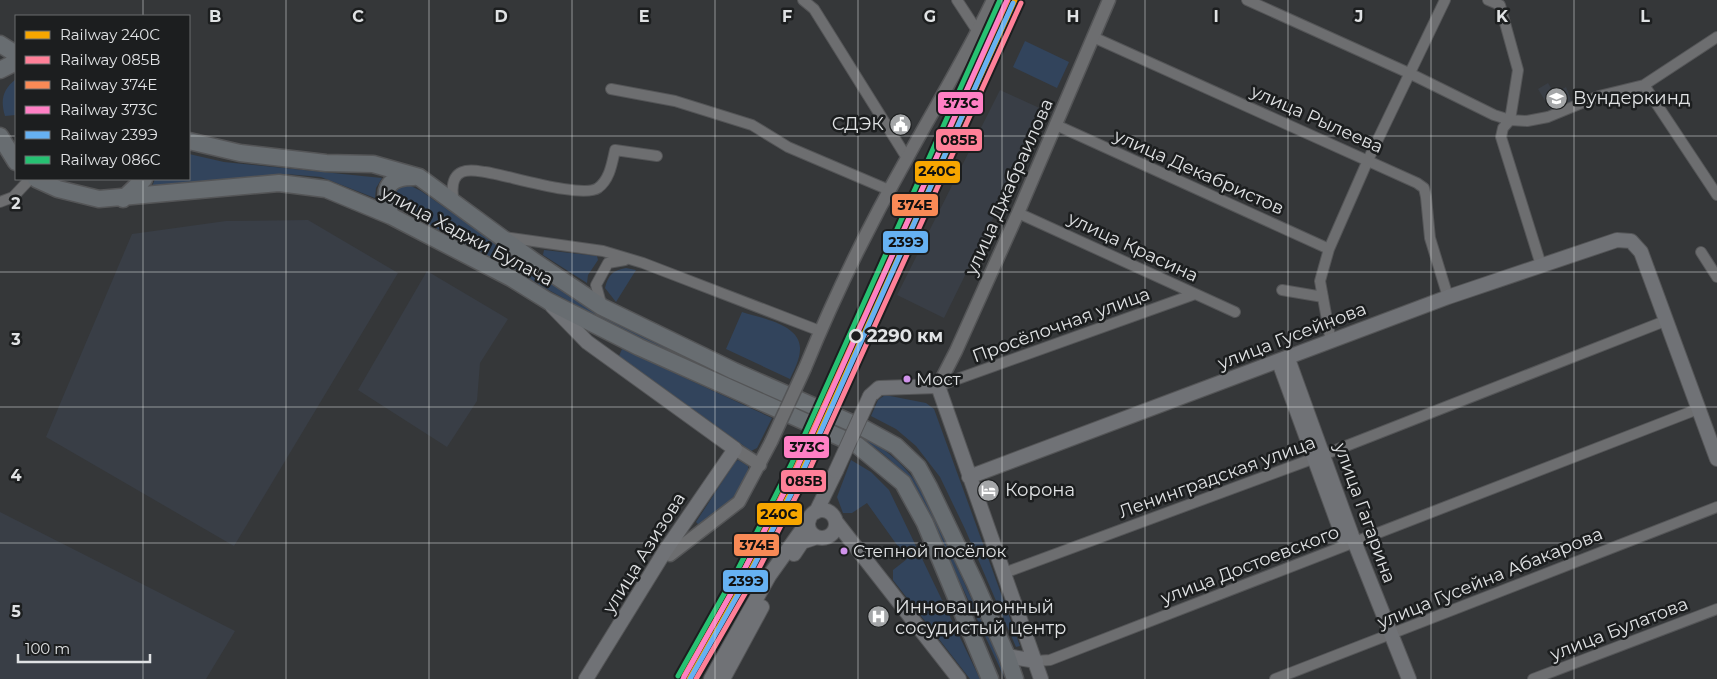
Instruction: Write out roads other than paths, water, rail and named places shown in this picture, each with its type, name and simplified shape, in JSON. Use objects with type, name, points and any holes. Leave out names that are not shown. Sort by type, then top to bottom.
[{"type":"main road","points":[[0,44],[15,53]]},
{"type":"main road","points":[[0,70],[15,62]]},
{"type":"main road","points":[[0,136],[15,160]]},
{"type":"main road","name":"улица Хаджи Булача","points":[[190,141],[240,153],[326,163],[373,164],[418,177],[500,237],[602,307],[734,371],[864,429],[896,446],[918,467],[951,532],[1007,656],[1015,679]]},
{"type":"main road","points":[[391,216],[385,196],[386,189],[395,180],[402,177],[418,177]]},
{"type":"main road","name":"улица Хаджи Булача","points":[[38,180],[58,189],[86,197],[123,199],[279,183],[326,189],[391,216],[511,278],[548,301],[595,324],[857,445],[903,483],[925,523],[990,679]]},
{"type":"main road","points":[[123,199],[143,180]]},
{"type":"main road","name":"улица Гусейнова","points":[[969,477],[1448,298],[1617,240],[1631,241],[1641,252],[1665,321]]},
{"type":"main road","points":[[548,301],[587,342],[735,448]]},
{"type":"main road","points":[[1665,321],[1717,459]]},
{"type":"main road","points":[[587,342],[595,324]]},
{"type":"main road","name":"улица Гагарина","points":[[1284,360],[1350,544],[1387,636],[1409,679]]},
{"type":"main road","points":[[711,679],[769,576],[812,516],[829,486],[870,396],[879,388],[938,386],[1041,679]]},
{"type":"main road","name":"улица Азизова","points":[[586,679],[735,448]]},
{"type":"main road","points":[[723,679],[779,577],[802,542],[817,538],[827,538],[834,524],[829,486]]},
{"type":"main road","points":[[812,516],[823,510],[844,539],[857,548],[959,679]]},
{"type":"main road","points":[[812,516],[810,532],[817,538]]},
{"type":"main road","name":"улица Азизова","points":[[593,679],[668,553]]},
{"type":"main road","name":"улица Гагарина","points":[[1387,636],[1399,679]]},
{"type":"main road","points":[[1007,656],[1036,661]]},
{"type":"street","points":[[803,0],[814,10],[906,158]]},
{"type":"street","points":[[956,0],[978,32]]},
{"type":"street","name":"улица Азизова","points":[[668,553],[739,502],[760,465],[820,331],[889,190],[978,32],[993,0]]},
{"type":"street","name":"улица Джабраилова","points":[[938,386],[956,351],[1018,213],[1109,0]]},
{"type":"street","points":[[1247,0],[1411,74],[1494,115],[1510,120],[1527,121],[1548,117],[1599,96],[1644,85],[1717,37]]},
{"type":"street","points":[[1331,342],[1320,281],[1329,249],[1368,160],[1445,0]]},
{"type":"street","points":[[1488,0],[1500,5],[1517,60],[1518,70],[1510,120],[1503,128],[1500,137],[1540,266]]},
{"type":"street","name":"улица Рылеева","points":[[1093,37],[1368,160],[1424,188],[1430,238],[1448,298]]},
{"type":"street","points":[[1644,85],[1717,195]]},
{"type":"street","points":[[611,89],[675,101],[752,124],[788,148],[889,190]]},
{"type":"street","name":"улица Декабристов","points":[[1056,125],[1329,249]]},
{"type":"street","points":[[454,203],[453,185],[458,175],[468,170],[506,175],[572,190],[592,190],[601,185],[608,175],[615,150],[657,156]]},
{"type":"street","points":[[0,202],[13,197],[29,180]]},
{"type":"street","name":"улица Красина","points":[[1018,213],[1235,312]]},
{"type":"street","points":[[500,237],[603,251],[643,263],[820,331]]},
{"type":"street","points":[[1701,252],[1717,277]]},
{"type":"street","points":[[602,307],[596,286],[608,263],[628,260],[643,263]]},
{"type":"street","points":[[1282,290],[1323,297]]},
{"type":"street","name":"Просёлочная улица","points":[[938,386],[1195,294]]},
{"type":"street","name":"Ленинградская улица","points":[[1004,573],[1318,457],[1665,321]]},
{"type":"street","name":"улица Достоевского","points":[[1036,661],[1050,660],[1698,409]]},
{"type":"street","points":[[735,448],[760,465]]},
{"type":"street","name":"улица Гусейна Абакарова","points":[[1275,679],[1717,507]]},
{"type":"street","name":"улица Булатова","points":[[1534,679],[1717,609]]},
{"type":"rail line","name":"086С","points":[[678,676],[737,571],[791,465],[1000,0]]},
{"type":"rail line","name":"373C","points":[[683,679],[742,574],[797,468],[1007,0]]},
{"type":"rail line","name":"374Е","points":[[684,676],[743,572],[796,467],[1008,0]]},
{"type":"rail line","name":"240С","points":[[689,679],[748,575],[802,470],[1015,0]]},
{"type":"rail line","name":"239Э","points":[[690,679],[748,577],[803,471],[1013,3]]},
{"type":"rail line","name":"085В","points":[[696,679],[754,578],[808,473],[1021,3]]},
{"type":"place","name":"Вундеркинд","points":[[1557,98]]},
{"type":"place","name":"СДЭК","points":[[900,124]]},
{"type":"place","name":"2290 км","points":[[856,336]]},
{"type":"place","name":"Мост","points":[[907,379]]},
{"type":"place","name":"Корона","points":[[989,490]]},
{"type":"place","name":"Степной посёлок","points":[[844,551]]},
{"type":"place","name":"Инновационный сосудистый центр","points":[[879,617]]}]
